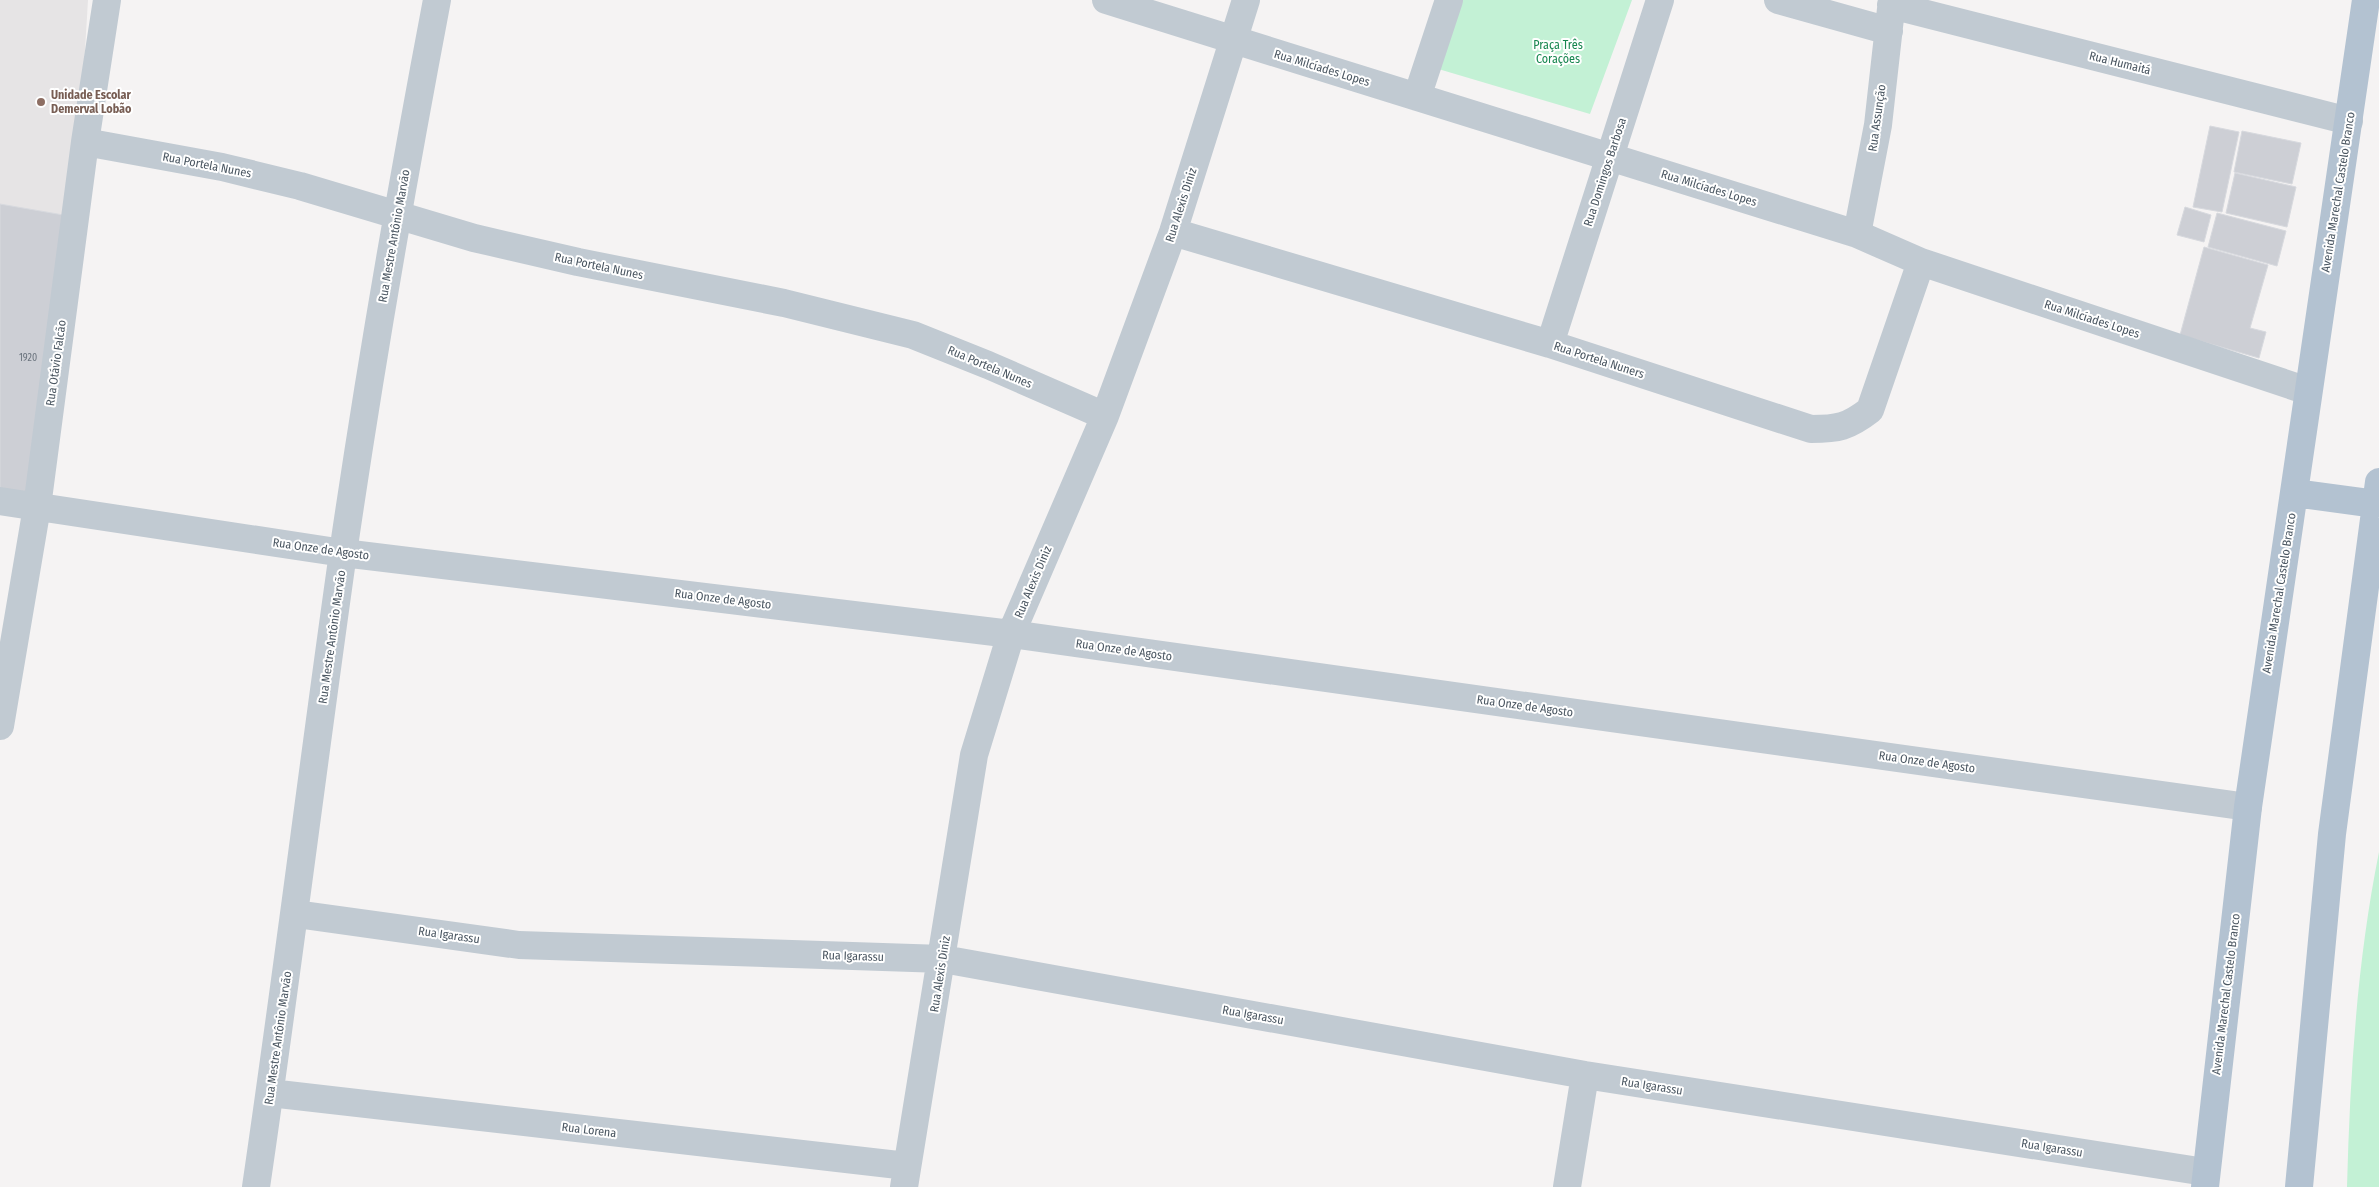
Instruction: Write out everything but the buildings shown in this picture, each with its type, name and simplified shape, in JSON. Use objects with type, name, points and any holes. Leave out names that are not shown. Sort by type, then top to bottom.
[{"type":"main road","name":"Avenida Marechal Castelo Branco","points":[[2205,1180],[2248,806],[2366,0]]},
{"type":"main road","points":[[2294,493],[2378,493],[2332,834],[2299,1187]]},
{"type":"street","name":"Rua Otávio Falcão","points":[[0,726],[37,507],[85,142],[107,0]]},
{"type":"street","name":"Rua Mestre Antônio Marvão","points":[[256,1187],[296,914],[343,554],[396,216],[437,0]]},
{"type":"street","name":"Rua Milcíades Lopes","points":[[1106,0],[1857,234],[1921,262],[2308,391]]},
{"type":"street","name":"Rua Alexis Diniz","points":[[906,1176],[943,959],[955,867],[974,755],[1011,634],[1105,416],[1173,232],[1246,0]]},
{"type":"street","points":[[1416,97],[1449,0]]},
{"type":"street","name":"Rua Domingos Barbosa","points":[[1550,344],[1660,0]]},
{"type":"street","name":"Rua Humaitá","points":[[1778,0],[1891,12],[2349,121]]},
{"type":"street","name":"Rua Assunção","points":[[1857,234],[1878,125],[1891,12]]},
{"type":"street","name":"Rua Portela Nunes","points":[[85,142],[222,167],[300,186],[474,238],[550,256],[784,302],[913,335],[988,365],[1105,416]]},
{"type":"street","name":"Rua Portela Nuners","points":[[1173,232],[1550,344],[1811,429],[1832,429],[1852,424],[1870,410],[1921,262]]},
{"type":"street","name":"Rua Onze de Agosto","points":[[0,501],[343,554],[1011,634],[2248,806]]},
{"type":"street","name":"Rua Igarassu","points":[[296,914],[519,945],[943,959],[1585,1075],[2205,1180]]},
{"type":"street","points":[[1567,1187],[1585,1075]]},
{"type":"street","name":"Rua Lorena","points":[[270,1093],[906,1176]]},
{"type":"shaded area","name":"Unidade Escolar Demerval Lobão","points":[[0,0],[88,0],[75,217],[0,204]]},
{"type":"green space","name":"Praça Três Corações","points":[[1456,0],[1632,0],[1590,114],[1435,68]]},
{"type":"green space","points":[[2379,852],[2379,1187],[2347,1187],[2350,1103],[2360,976],[2371,893]]},
{"type":"place","name":"Unidade Escolar Demerval Lobão","points":[[41,102]]}]
